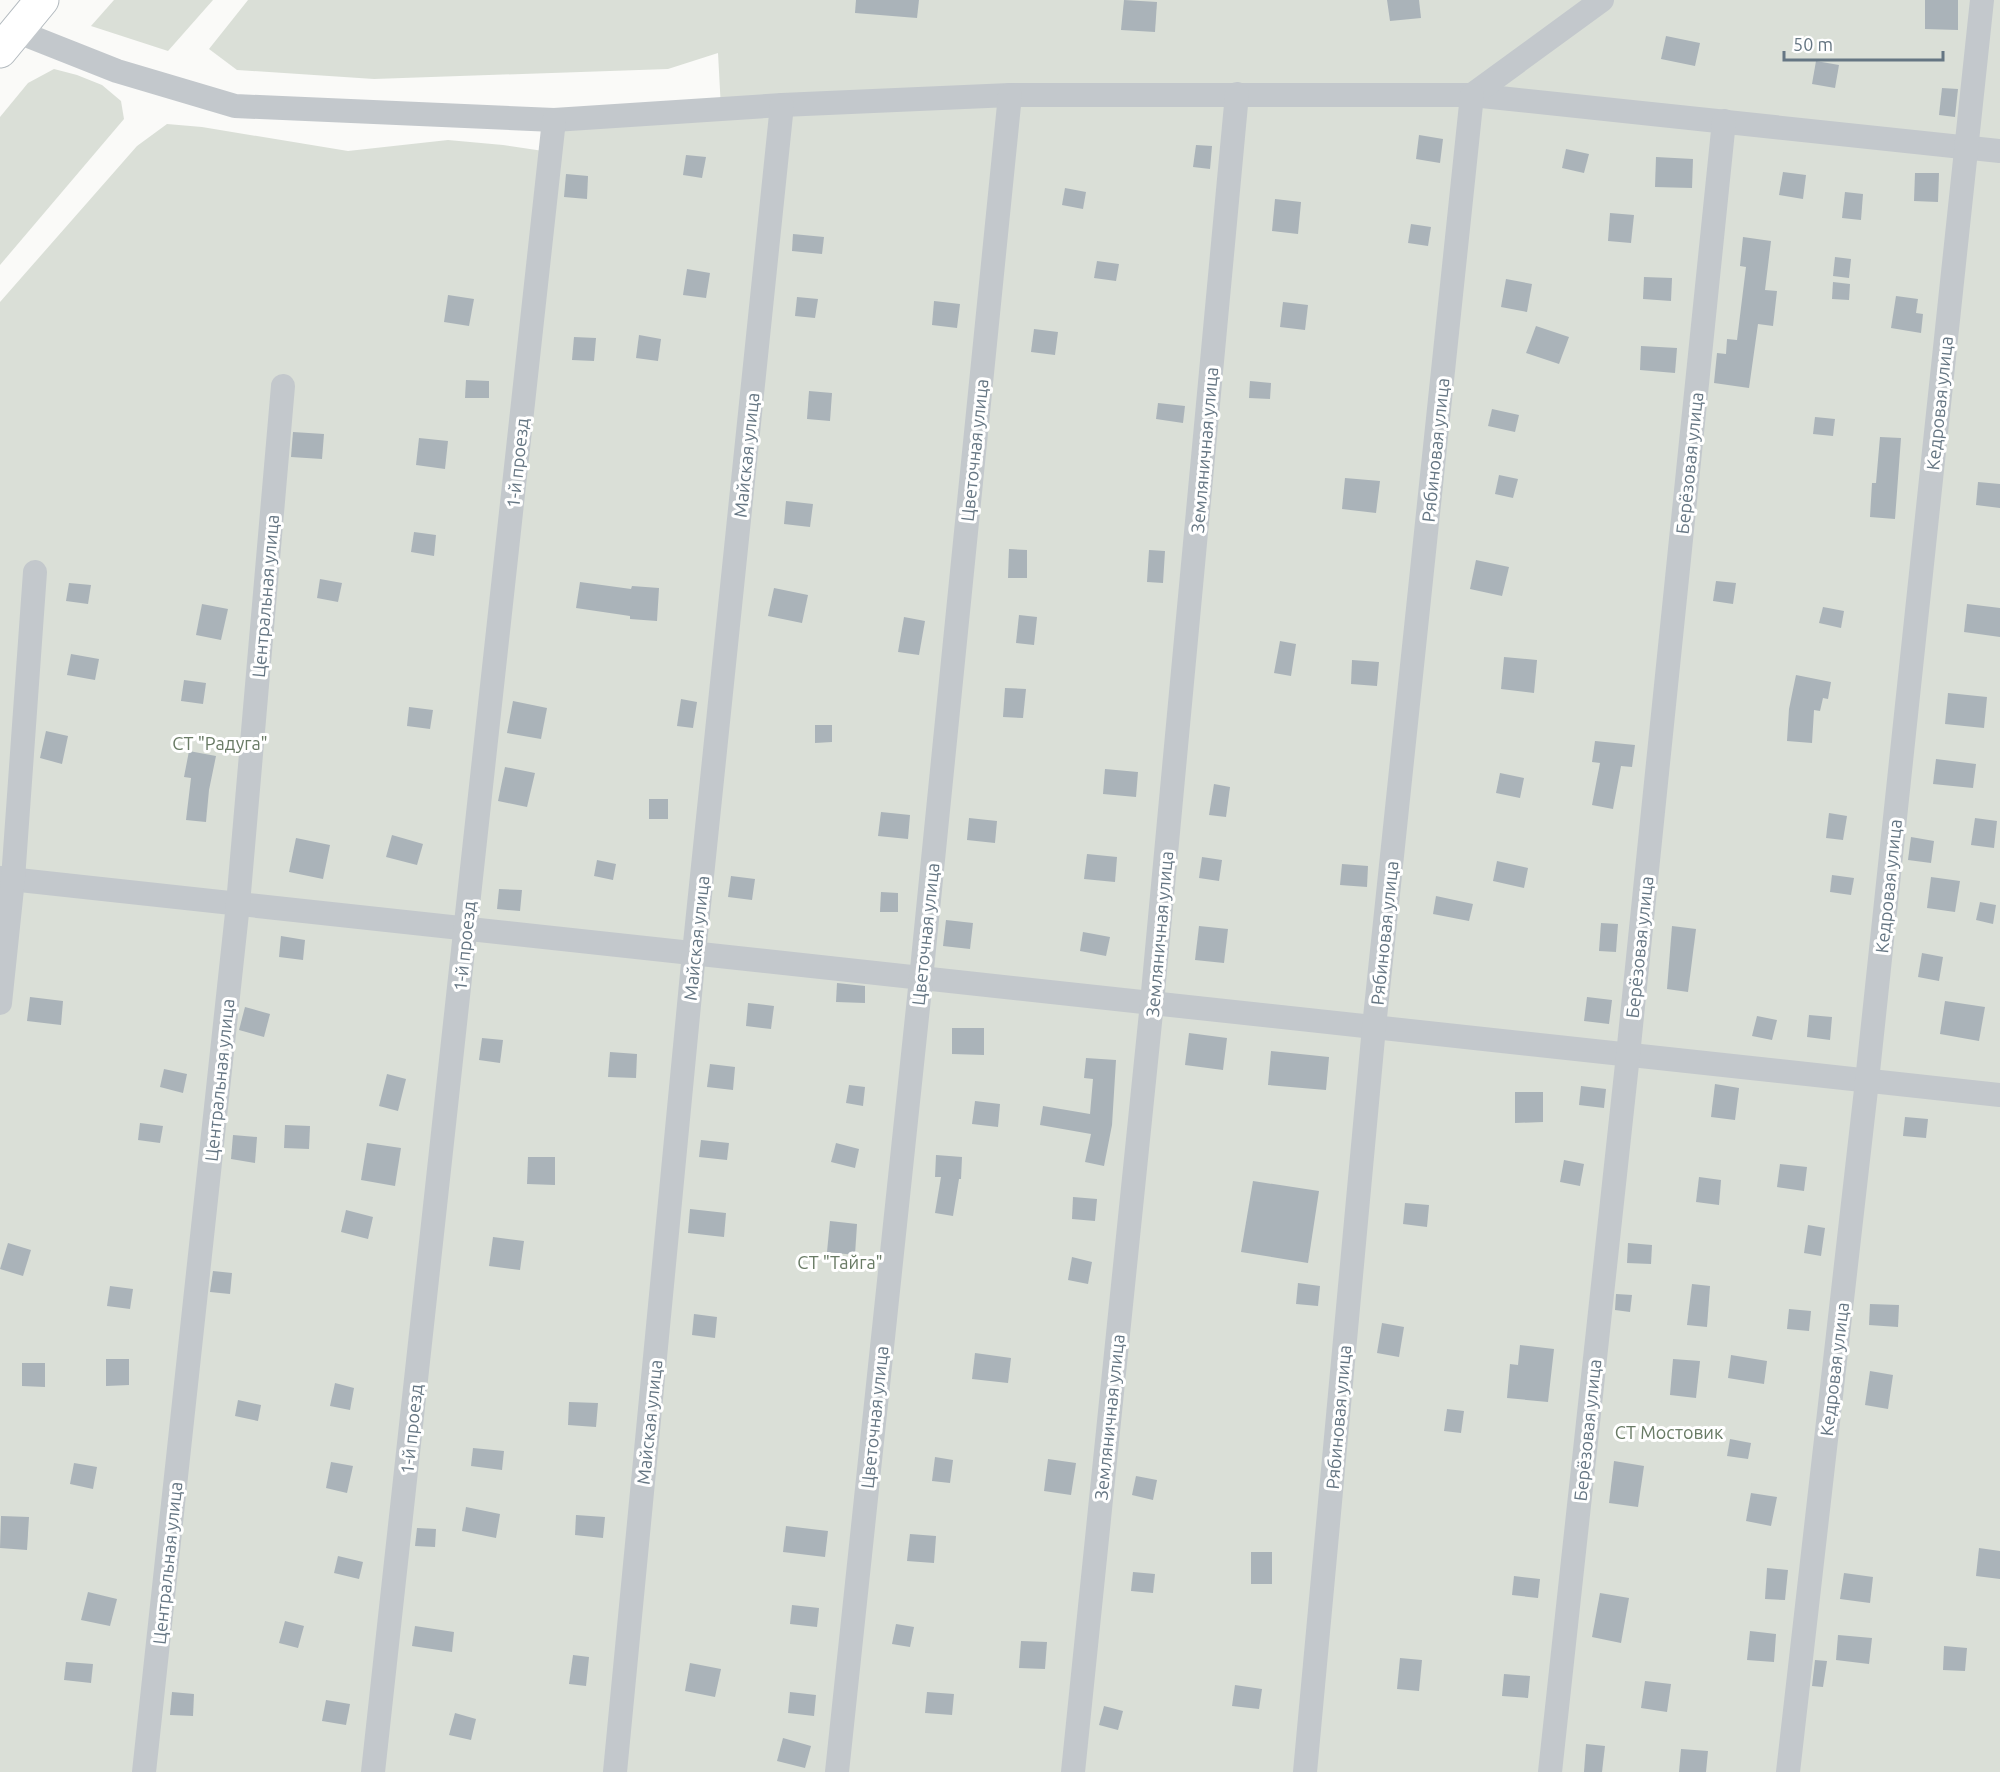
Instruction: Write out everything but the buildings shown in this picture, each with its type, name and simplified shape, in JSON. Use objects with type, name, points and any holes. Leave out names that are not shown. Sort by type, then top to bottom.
[{"type":"main road","points":[[8,41],[42,0]]},
{"type":"street","points":[[1472,95],[1602,0]]},
{"type":"street","name":"Кедровая улица","points":[[1788,1772],[1867,1081],[1982,0]]},
{"type":"street","points":[[8,41],[235,106],[554,120],[782,105],[1010,95],[1472,95],[2000,151]]},
{"type":"street","name":"Земляничная улица","points":[[1072,1772],[1152,1003],[1237,94]]},
{"type":"street","name":"Цветочная улица","points":[[837,1772],[921,979],[1010,95]]},
{"type":"street","name":"Рябиновая улица","points":[[1305,1772],[1374,1027],[1472,95]]},
{"type":"street","name":"Майская улица","points":[[615,1772],[694,953],[782,105]]},
{"type":"street","name":"1-й проезд","points":[[373,1772],[554,120]]},
{"type":"street","name":"Берёзовая улица","points":[[1550,1772],[1628,1055],[1724,121]]},
{"type":"street","name":"Центральная улица","points":[[144,1772],[238,904],[283,387]]},
{"type":"street","points":[[0,1003],[7,878],[35,572]]},
{"type":"street","points":[[7,878],[2000,1095]]},
{"type":"green space","points":[[114,0],[213,0],[168,51],[91,26]]},
{"type":"green space","points":[[248,0],[2000,0],[2000,1772],[0,1772],[0,302],[137,146],[167,124],[202,127],[348,151],[448,140],[550,152],[554,120],[721,109],[718,53],[668,69],[374,79],[237,70],[209,49]]},
{"type":"green space","points":[[54,69],[102,85],[121,101],[124,119],[0,265],[0,117],[28,83]]},
{"type":"park label","name":"СТ \"Радуга\"","points":[[220,743]]},
{"type":"park label","name":"СТ \"Тайга\"","points":[[840,1262]]},
{"type":"park label","name":"СТ Мостовик","points":[[1669,1432]]}]
